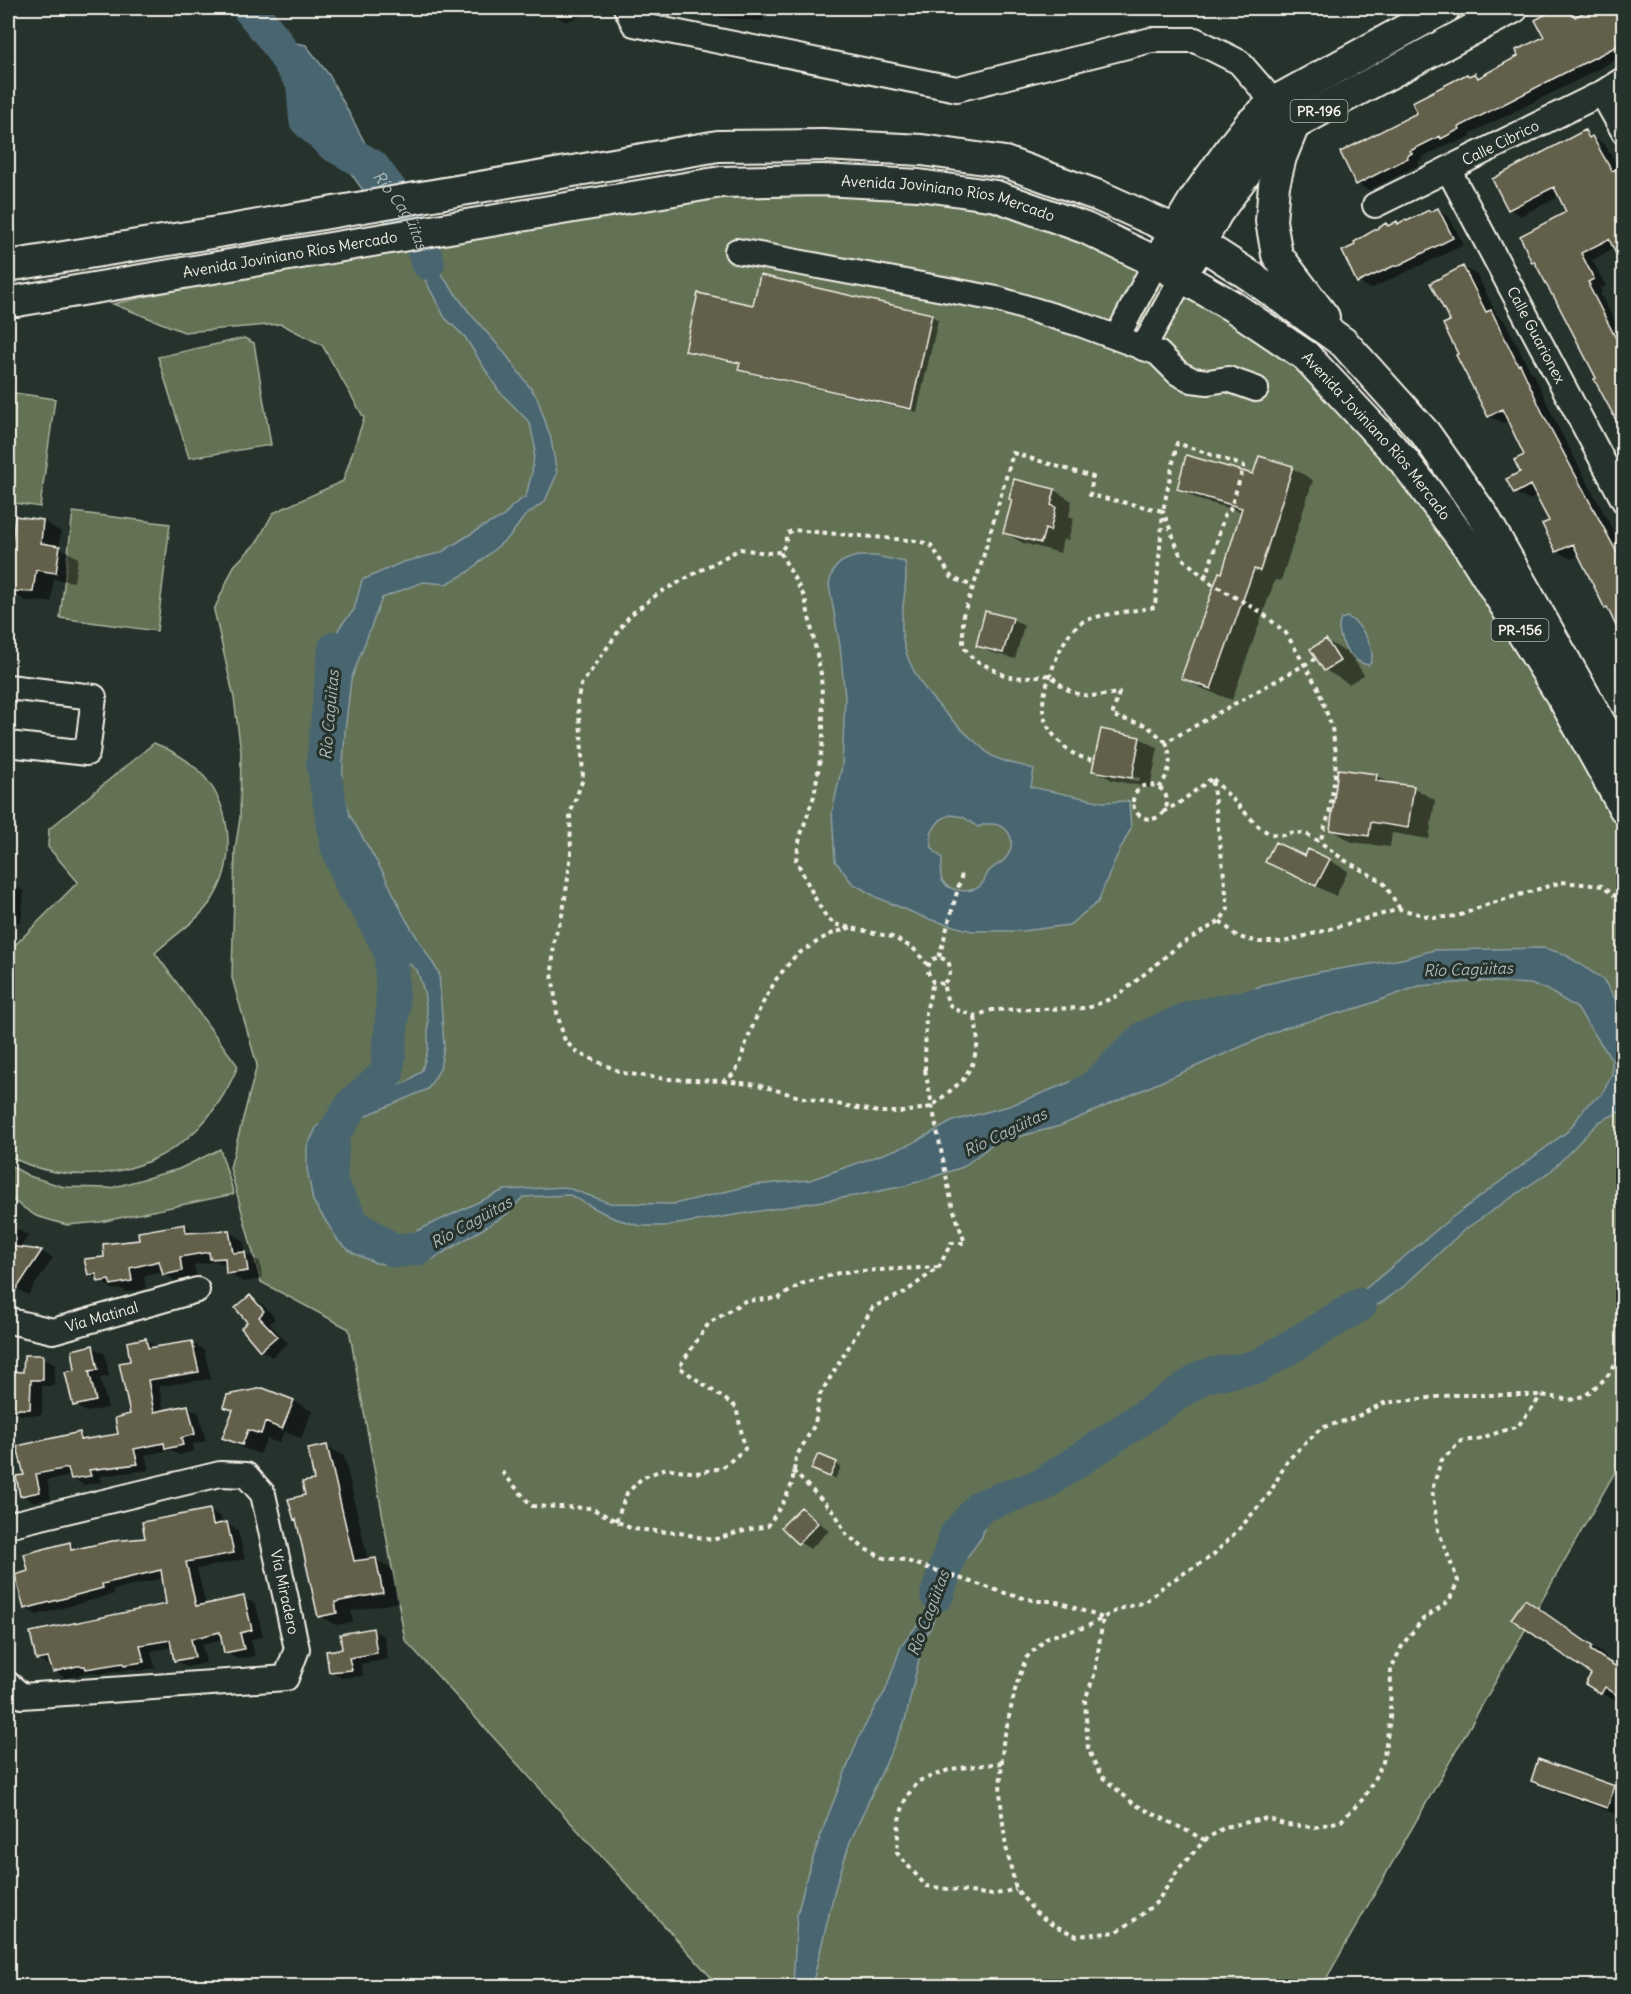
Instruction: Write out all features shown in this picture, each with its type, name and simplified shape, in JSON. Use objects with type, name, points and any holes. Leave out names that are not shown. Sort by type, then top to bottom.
[{"type":"main road","name":"PR-196","points":[[1182,276],[1188,237],[1234,144],[1249,125],[1274,102],[1445,8]]},
{"type":"main road","name":"PR-196","points":[[1156,262],[1217,213],[1268,142],[1294,125],[1513,8]]},
{"type":"main road","points":[[1294,125],[1281,157],[1274,185],[1271,221],[1277,255],[1344,343]]},
{"type":"main road","name":"Avenida Joviniano Ríos Mercado","points":[[8,266],[718,147],[823,145],[922,150],[1005,162],[1099,196],[1188,237],[1252,277],[1344,343],[1425,433],[1484,517],[1623,765]]},
{"type":"main road","name":"Avenida Joviniano Ríos Mercado","points":[[8,301],[721,182],[822,180],[919,185],[996,196],[1085,228],[1156,262],[1233,306],[1306,356],[1404,460],[1470,549],[1564,700],[1623,808]]},
{"type":"street","points":[[626,8],[634,24],[957,89],[1150,40],[1195,40],[1239,62],[1294,125]]},
{"type":"street","name":"Calle Cibrico","points":[[1375,205],[1602,93],[1623,79]]},
{"type":"street","points":[[1602,93],[1623,132]]},
{"type":"street","name":"Calle Guarionex","points":[[1448,169],[1623,501]]},
{"type":"street","points":[[737,251],[997,299],[1080,324],[1158,353],[1179,374],[1192,380],[1208,382],[1228,379],[1256,389]]},
{"type":"street","points":[[1117,337],[1156,262]]},
{"type":"street","points":[[1143,348],[1182,276]]},
{"type":"street","points":[[8,687],[94,697],[87,753],[8,744]]},
{"type":"street","name":"Vía Matinal","points":[[8,1318],[14,1322],[53,1331],[197,1290]]},
{"type":"street","name":"Vía Miradero","points":[[8,1526],[220,1474],[246,1475],[263,1494],[297,1649],[286,1678],[22,1696],[8,1684]]},
{"type":"path","points":[[1092,760],[1069,753],[1049,731],[1043,716],[1042,701],[1063,644],[1082,622],[1130,610],[1155,607],[1163,510],[1177,443],[1244,466],[1230,510],[1224,516],[1208,572],[1204,577]]},
{"type":"path","points":[[1159,788],[1166,779],[1170,762],[1166,742],[1146,724],[1112,716],[1119,693],[1083,696],[1063,688],[1050,675],[1015,678],[973,659],[963,646],[962,629],[963,615],[980,568],[1013,453],[1093,477],[1090,495],[1163,510]]},
{"type":"path","points":[[1163,510],[1181,557],[1204,577],[1236,599],[1261,612],[1286,633],[1318,688],[1332,728],[1336,753],[1329,814],[1320,842]]},
{"type":"path","points":[[973,586],[952,578],[931,545],[918,541],[793,530],[786,534],[786,544],[780,552],[767,553],[740,549],[659,593],[630,615],[581,685],[577,702],[583,779],[570,813],[571,853],[562,912],[554,940],[552,973],[557,1013],[565,1041],[578,1053],[623,1073],[666,1079],[758,1085],[800,1097],[879,1112],[904,1112],[931,1107],[963,1080],[973,1063],[978,1043],[975,1016]]},
{"type":"path","points":[[780,552],[806,598],[821,674],[824,721],[814,796],[800,837],[796,860],[825,915],[834,924],[892,937],[913,948],[928,966]]},
{"type":"path","points":[[1166,742],[1315,659]]},
{"type":"path","points":[[1212,778],[1258,825],[1270,834],[1285,835],[1294,832],[1308,835],[1344,860],[1383,882],[1400,909]]},
{"type":"path","points":[[1163,812],[1167,802],[1159,788],[1149,785],[1138,790],[1133,799],[1134,805],[1139,814],[1149,819],[1159,816],[1179,803],[1212,778]]},
{"type":"path","points":[[943,984],[948,1002],[954,1009],[975,1016],[992,1010],[1089,1008],[1119,995],[1178,946],[1220,921],[1227,909],[1212,778]]},
{"type":"path","points":[[939,957],[962,874]]},
{"type":"path","points":[[1220,921],[1238,937],[1259,942],[1284,942],[1400,909],[1434,918],[1458,916],[1562,882],[1602,886],[1623,903]]},
{"type":"path","points":[[723,1081],[734,1074],[760,1008],[777,978],[796,955],[828,935],[852,927]]},
{"type":"path","points":[[939,957],[948,961],[951,969],[949,978],[943,984],[933,982],[927,970],[931,960],[939,957]]},
{"type":"path","points":[[502,1472],[532,1506],[591,1508],[632,1529],[680,1533],[712,1540],[768,1526],[792,1484],[796,1457],[815,1424],[819,1396],[873,1307],[904,1293],[939,1267],[951,1244],[965,1244],[952,1204],[925,1070],[925,1022],[933,982]]},
{"type":"path","points":[[616,1521],[627,1493],[642,1478],[666,1468],[696,1473],[722,1468],[745,1449],[736,1407],[679,1367],[709,1323],[745,1301],[778,1298],[801,1284],[842,1272],[939,1267]]},
{"type":"path","points":[[1542,1395],[1518,1426],[1478,1439],[1461,1441],[1441,1461],[1432,1490],[1438,1530],[1458,1581],[1449,1601],[1422,1620],[1403,1644],[1391,1669],[1390,1719],[1383,1762],[1364,1798],[1341,1821],[1315,1827],[1286,1825],[1267,1818],[1225,1827],[1204,1840],[1181,1866],[1157,1902],[1116,1932],[1077,1936],[1053,1925],[1036,1913],[1016,1889],[1006,1847],[1002,1815],[1003,1743],[1016,1686],[1026,1658],[1048,1637],[1086,1627],[1119,1610],[1145,1602],[1166,1585],[1212,1556],[1241,1527],[1270,1492],[1287,1461],[1321,1428],[1354,1418],[1384,1403],[1454,1395],[1542,1395],[1570,1400],[1586,1395],[1606,1378],[1623,1351]]},
{"type":"path","points":[[793,1472],[835,1513],[846,1534],[865,1549],[884,1557],[904,1560],[922,1568],[1008,1594],[1036,1601],[1053,1601],[1103,1618]]},
{"type":"path","points":[[1103,1618],[1095,1673],[1085,1700],[1088,1749],[1101,1776],[1134,1804],[1204,1840]]},
{"type":"path","points":[[1002,1763],[951,1769],[919,1781],[906,1797],[899,1820],[897,1853],[926,1886],[993,1895],[1016,1889]]},
{"type":"green space","points":[[249,8],[269,8],[274,39]]},
{"type":"green space","points":[[939,192],[1067,225],[1356,395],[1414,439],[1452,491],[1623,785],[1623,1458],[1322,1986],[719,1986],[405,1640],[349,1329],[261,1282],[230,1168],[257,1065],[232,978],[235,850],[240,818],[241,752],[234,698],[214,610],[234,566],[257,542],[273,513],[343,481],[364,418],[322,345],[281,324],[184,332],[113,304],[254,272],[701,196]]},
{"type":"green space","points":[[244,338],[254,343],[271,445],[189,458],[158,357]]},
{"type":"green space","points":[[8,392],[55,399],[40,507],[8,502]]},
{"type":"green space","points":[[73,512],[170,524],[157,631],[60,618]]},
{"type":"green space","points":[[154,743],[187,761],[209,782],[224,814],[228,850],[226,867],[212,900],[192,922],[155,953],[238,1066],[213,1111],[200,1127],[173,1149],[127,1169],[103,1173],[54,1172],[8,1155],[8,952],[78,882],[48,847],[49,829]]},
{"type":"green space","points":[[220,1149],[234,1194],[100,1222],[67,1225],[36,1216],[8,1197],[8,1164],[29,1176],[64,1187],[111,1188],[179,1169]]},
{"type":"water","points":[[274,39],[306,45],[329,75],[375,162],[433,263],[537,397],[551,439],[557,474],[545,501],[524,517],[511,535],[467,573],[446,584],[423,582],[382,598],[351,680],[342,783],[349,814],[384,874],[405,918],[439,973],[444,1046],[440,1069],[428,1089],[349,1123],[336,1126],[324,1146],[336,1202],[351,1225],[372,1239],[408,1235],[504,1190],[565,1187],[610,1203],[674,1204],[753,1185],[810,1180],[911,1144],[953,1121],[1012,1105],[1159,1047],[1190,1031],[1221,1006],[1262,985],[1320,972],[1402,959],[1434,950],[1544,948],[1564,954],[1603,979],[1623,1011],[1623,1110],[1599,1122],[1552,1170],[1464,1230],[1403,1287],[1381,1303],[1321,1333],[1316,1324],[1337,1312],[1450,1219],[1568,1131],[1588,1104],[1601,1095],[1612,1075],[1612,1060],[1577,1008],[1546,989],[1530,984],[1481,981],[1419,986],[1361,1007],[1284,1028],[1060,1126],[994,1143],[963,1167],[905,1186],[666,1226],[641,1226],[613,1218],[570,1195],[523,1197],[506,1215],[428,1262],[396,1265],[376,1263],[353,1253],[339,1242],[313,1201],[307,1169],[307,1147],[317,1126],[383,1090],[407,1082],[422,1070],[428,1049],[428,1021],[424,991],[417,970],[394,953],[375,931],[357,888],[349,860],[325,814],[326,784],[317,759],[325,738],[333,727],[332,703],[322,675],[325,656],[341,625],[354,610],[362,580],[403,562],[440,553],[504,516],[512,506],[526,496],[535,447],[530,423],[498,390],[465,337],[445,318],[422,274],[348,169],[311,93]]},
{"type":"water","points":[[876,556],[905,562],[902,631],[910,663],[927,692],[938,705],[986,752],[999,759],[1034,769],[1031,787],[1103,802],[1129,801],[1131,828],[1098,902],[1069,925],[1023,931],[972,931],[928,919],[876,897],[852,883],[835,861],[832,812],[842,766],[845,698],[840,646],[829,585],[832,573],[838,565],[852,558]],"holes":[[[951,815],[963,817],[978,827],[985,824],[999,825],[1009,833],[1011,839],[1011,845],[1003,861],[989,871],[982,884],[976,889],[964,891],[947,886],[943,882],[942,858],[934,850],[931,842],[932,832],[942,819]]]},
{"type":"water","points":[[1347,617],[1358,625],[1367,638],[1372,653],[1369,665],[1356,660],[1345,648],[1339,633],[1339,626],[1341,619]]},
{"type":"water","points":[[972,1507],[987,1518],[982,1537],[943,1590],[931,1627],[920,1644],[919,1659],[905,1721],[850,1842],[835,1889],[812,1986],[793,1986],[797,1915],[807,1875],[825,1823],[859,1737],[885,1692],[901,1646],[925,1615],[939,1565],[955,1544]]},
{"type":"building","points":[[1557,8],[1570,8],[1575,17],[1592,8],[1623,8],[1623,43],[1459,127],[1460,129],[1441,139],[1440,136],[1410,151],[1412,153],[1407,156],[1408,158],[1356,185],[1340,152],[1417,113],[1412,102],[1467,74],[1469,76],[1475,73],[1478,78],[1518,56],[1516,50],[1544,37],[1535,20]]},
{"type":"building","points":[[1585,130],[1589,138],[1592,136],[1612,171],[1616,169],[1623,185],[1623,269],[1609,239],[1581,253],[1594,279],[1588,282],[1589,286],[1623,352],[1623,433],[1553,295],[1534,261],[1532,263],[1520,236],[1566,212],[1554,187],[1508,210],[1492,179]]},
{"type":"building","points":[[1438,208],[1453,238],[1357,283],[1342,251],[1355,245],[1354,242],[1386,223],[1388,226],[1397,221],[1398,224]]},
{"type":"building","points":[[1463,266],[1486,312],[1491,310],[1518,365],[1520,364],[1545,418],[1623,564],[1623,641],[1573,544],[1556,552],[1542,524],[1549,521],[1530,485],[1514,494],[1506,479],[1520,472],[1514,460],[1524,455],[1502,409],[1488,417],[1456,355],[1458,354],[1443,324],[1450,321],[1430,283]]},
{"type":"building","points":[[760,275],[932,314],[911,409],[738,370],[740,363],[685,351],[698,293],[753,305]]},
{"type":"building","points":[[1186,455],[1253,474],[1259,456],[1293,466],[1260,571],[1254,569],[1211,689],[1181,678],[1219,572],[1222,573],[1242,508],[1177,489]]},
{"type":"building","points":[[1014,479],[1055,489],[1051,505],[1056,507],[1050,531],[1045,529],[1041,543],[1003,533],[1012,500],[1009,499]]},
{"type":"building","points":[[15,516],[43,520],[41,543],[60,546],[56,573],[36,570],[33,592],[8,591],[8,541],[12,541]]},
{"type":"building","points":[[985,611],[1013,618],[1003,653],[976,646]]},
{"type":"building","points":[[1326,639],[1340,661],[1324,671],[1310,649]]},
{"type":"building","points":[[1101,729],[1140,737],[1132,778],[1092,771]]},
{"type":"building","points":[[1338,769],[1377,774],[1376,781],[1414,786],[1408,828],[1371,822],[1369,836],[1330,830]]},
{"type":"building","points":[[1275,842],[1305,856],[1308,849],[1330,859],[1316,886],[1265,862]]},
{"type":"building","points":[[185,1224],[186,1233],[229,1230],[233,1253],[245,1252],[248,1271],[226,1274],[225,1258],[210,1259],[209,1252],[180,1257],[182,1271],[163,1275],[159,1261],[130,1268],[132,1281],[111,1285],[109,1280],[98,1282],[96,1274],[88,1275],[84,1259],[104,1257],[103,1244],[139,1240],[138,1232]]},
{"type":"building","points":[[8,1246],[42,1250],[8,1302]]},
{"type":"building","points":[[250,1295],[264,1311],[259,1317],[277,1336],[260,1351],[241,1328],[247,1322],[235,1308]]},
{"type":"building","points":[[146,1338],[148,1348],[192,1341],[199,1372],[148,1380],[154,1412],[188,1405],[195,1434],[181,1438],[183,1445],[165,1449],[164,1443],[134,1449],[138,1464],[89,1470],[91,1476],[71,1479],[68,1468],[36,1474],[40,1492],[20,1496],[16,1476],[24,1475],[17,1446],[80,1432],[80,1440],[118,1434],[115,1418],[130,1414],[119,1363],[130,1361],[127,1342]]},
{"type":"building","points":[[93,1345],[98,1370],[89,1371],[96,1401],[73,1406],[65,1372],[75,1370],[72,1350]]},
{"type":"building","points":[[24,1355],[43,1355],[43,1380],[31,1380],[30,1409],[8,1409],[8,1371],[23,1372]]},
{"type":"building","points":[[263,1388],[294,1400],[282,1429],[265,1422],[261,1434],[248,1430],[242,1445],[222,1438],[233,1410],[223,1407],[227,1395]]},
{"type":"building","points":[[327,1445],[354,1561],[376,1558],[383,1593],[335,1602],[337,1613],[318,1617],[296,1519],[294,1520],[288,1499],[305,1495],[302,1482],[314,1480],[308,1449]]},
{"type":"building","points":[[818,1454],[837,1462],[830,1477],[811,1469]]},
{"type":"building","points":[[801,1507],[818,1523],[798,1544],[781,1527]]},
{"type":"building","points":[[210,1509],[213,1525],[227,1522],[234,1553],[186,1562],[196,1606],[244,1596],[252,1630],[240,1633],[244,1649],[224,1653],[220,1632],[191,1639],[195,1657],[174,1661],[170,1640],[140,1645],[144,1662],[124,1665],[123,1663],[86,1669],[85,1666],[77,1666],[53,1672],[48,1658],[36,1660],[30,1632],[166,1604],[161,1570],[102,1584],[103,1588],[24,1609],[15,1575],[28,1571],[24,1554],[70,1542],[71,1550],[112,1541],[145,1538],[142,1522]]},
{"type":"building","points":[[1525,1599],[1592,1646],[1590,1650],[1623,1671],[1623,1699],[1605,1687],[1601,1694],[1585,1684],[1591,1674],[1511,1619]]},
{"type":"building","points":[[373,1628],[377,1653],[349,1658],[352,1670],[329,1672],[326,1651],[342,1649],[340,1634]]},
{"type":"building","points":[[1538,1759],[1615,1786],[1607,1808],[1531,1781]]},
{"type":"waterway","name":"Río Cagüitas","points":[[249,8],[274,39],[303,83],[306,120],[332,144],[372,166],[412,219],[428,263]]},
{"type":"waterway","name":"Río Cagüitas","points":[[335,648],[323,763],[337,846],[353,888],[370,912],[391,953],[393,1010],[387,1073],[354,1102],[333,1135],[330,1182],[354,1225],[395,1251],[420,1248]]},
{"type":"waterway","name":"Río Cagüitas","points":[[1084,1093],[1092,1089],[1144,1038],[1193,1017],[1258,1005]]},
{"type":"waterway","name":"Río Cagüitas","points":[[937,1595],[956,1535],[981,1506],[1042,1485],[1204,1376],[1257,1367],[1360,1305]]}]
